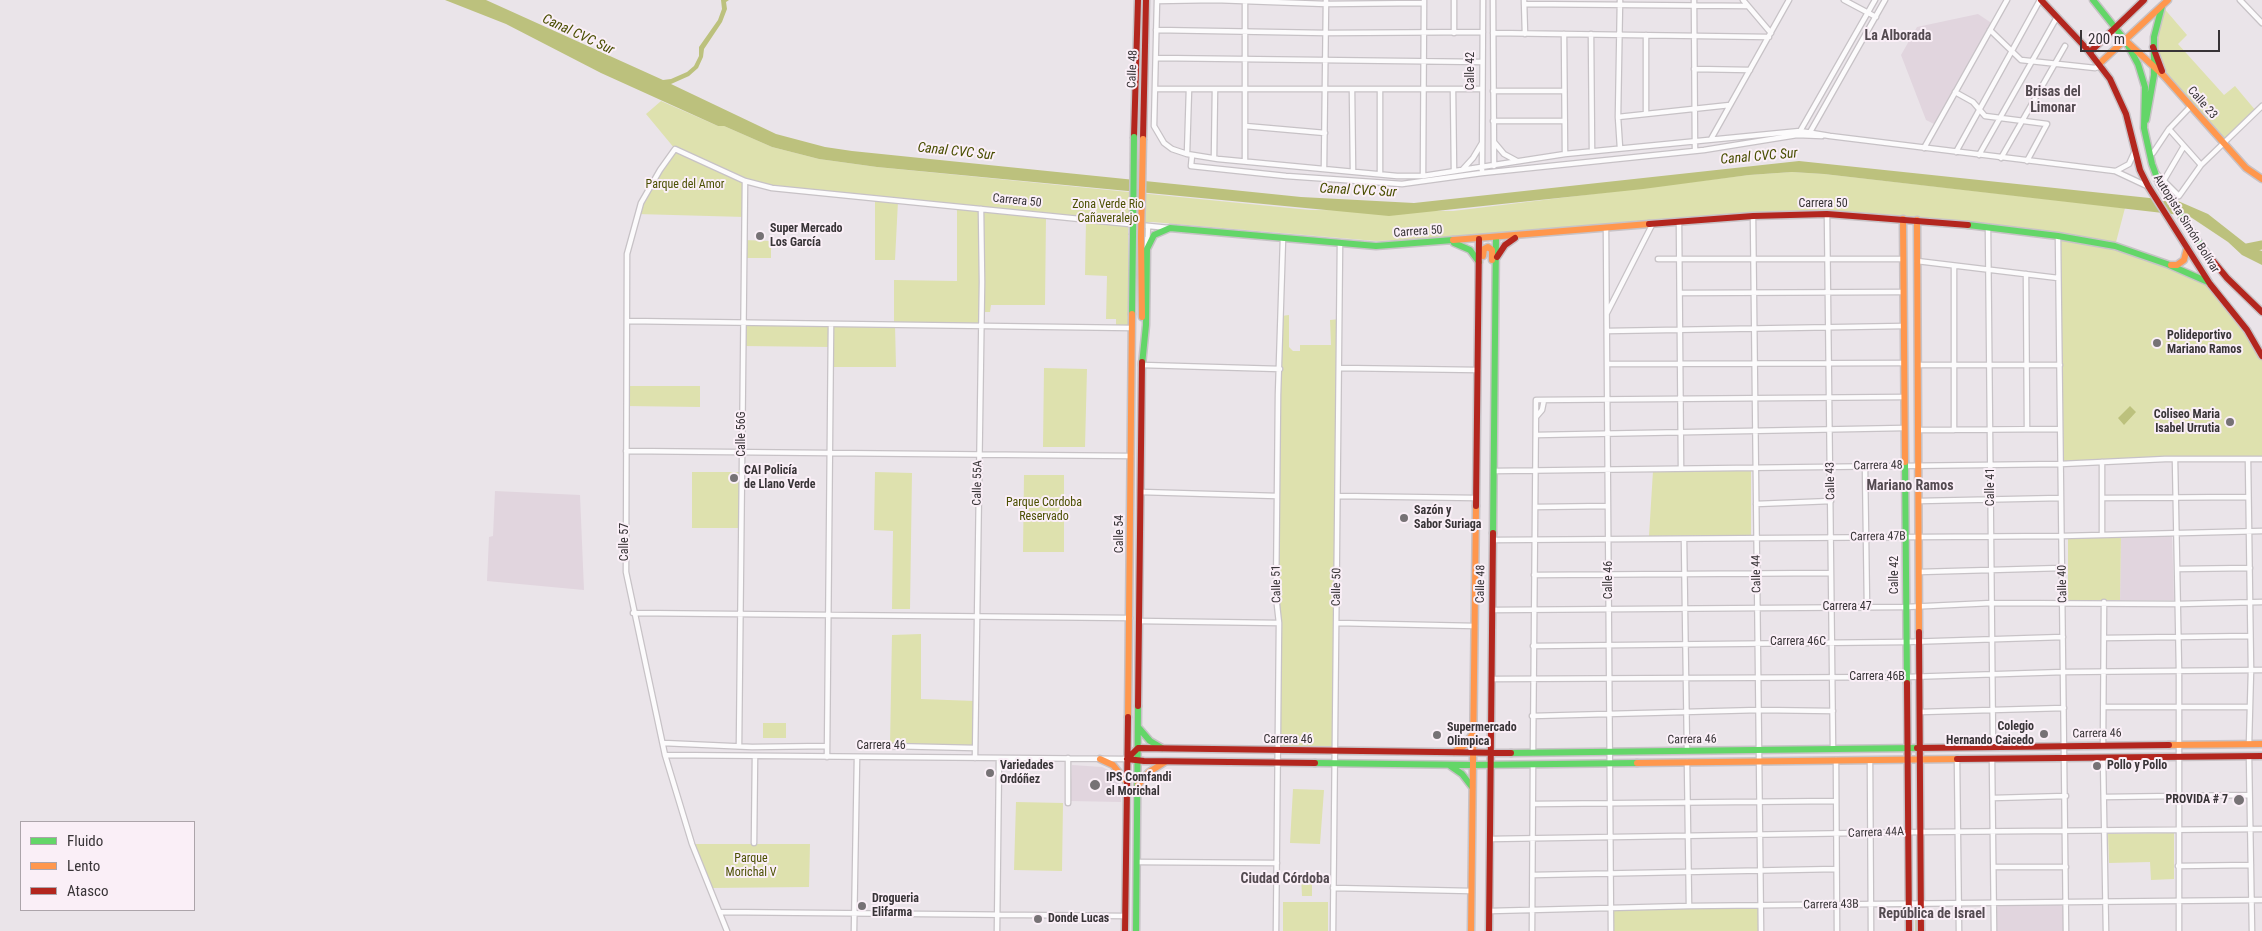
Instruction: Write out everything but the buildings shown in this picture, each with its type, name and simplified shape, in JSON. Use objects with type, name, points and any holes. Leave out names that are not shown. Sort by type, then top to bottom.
[{"type":"main road","name":"Calle 48","points":[[1134,137],[1138,0]]},
{"type":"main road","name":"Calle 48","points":[[1142,139],[1146,0]]},
{"type":"main road","name":"Autopista Simón Bolívar","points":[[2040,0],[2100,65],[2120,98],[2135,150],[2150,190],[2210,284],[2247,330],[2262,356]]},
{"type":"main road","name":"Autopista Simón Bolívar","points":[[2093,0],[2125,40],[2138,64],[2145,87],[2144,128],[2155,172],[2164,190],[2195,240],[2227,278],[2262,312]]},
{"type":"main road","points":[[2090,52],[2144,0]]},
{"type":"main road","points":[[2100,65],[2168,0]]},
{"type":"main road","points":[[2144,128],[2152,95],[2153,47],[2162,6]]},
{"type":"main road","name":"Calle 23","points":[[2125,40],[2164,76],[2246,168],[2262,179]]},
{"type":"main road","points":[[2153,47],[2164,76]]},
{"type":"main road","name":"Calle 54","points":[[1125,931],[1134,137]]},
{"type":"main road","name":"Calle 54","points":[[1136,931],[1142,365],[1142,139]]},
{"type":"main road","name":"Carrera 50","points":[[1170,228],[1376,246],[1448,242],[1753,216],[1827,214],[1988,227],[2115,246],[2167,264],[2199,277],[2210,284]]},
{"type":"main road","name":"Calle 42","points":[[1903,219],[1909,931]]},
{"type":"main road","name":"Calle 42","points":[[1917,220],[1921,931]]},
{"type":"main road","points":[[1147,250],[1154,235],[1170,228]]},
{"type":"main road","points":[[1496,260],[1505,245],[1519,236]]},
{"type":"main road","name":"Calle 48","points":[[1490,931],[1496,238]]},
{"type":"main road","name":"Calle 48","points":[[1470,931],[1479,239]]},
{"type":"main road","points":[[1448,242],[1456,243],[1470,250],[1479,263]]},
{"type":"main road","points":[[2167,264],[2181,263],[2187,256],[2187,246]]},
{"type":"main road","points":[[1479,271],[1482,268],[1483,250],[1488,247],[1492,250],[1492,267],[1496,272]]},
{"type":"main road","name":"Calle 54","points":[[1142,365],[1146,326],[1147,250]]},
{"type":"main road","points":[[2247,330],[2262,350]]},
{"type":"main road","points":[[1137,726],[1150,741],[1168,749]]},
{"type":"main road","points":[[1450,753],[1464,746],[1473,734]]},
{"type":"main road","name":"Carrera 46","points":[[1138,748],[1278,752],[1532,753],[2262,744]]},
{"type":"main road","points":[[1127,759],[1138,748]]},
{"type":"main road","points":[[1216,750],[1218,756],[1216,762]]},
{"type":"main road","name":"Carrera 46","points":[[1127,759],[1138,761],[1216,762],[1533,764],[2262,756]]},
{"type":"main road","points":[[1100,759],[1118,769],[1126,783]]},
{"type":"main road","points":[[1138,785],[1149,772],[1167,761]]},
{"type":"main road","points":[[1448,764],[1462,774],[1472,787]]},
{"type":"street","points":[[1245,0],[1245,161]]},
{"type":"street","points":[[1454,0],[1454,33]]},
{"type":"street","name":"Calle 42","points":[[1482,173],[1483,0]]},
{"type":"street","name":"Calle 42","points":[[1493,0],[1494,172]]},
{"type":"street","points":[[1743,0],[1770,35]]},
{"type":"street","points":[[1782,0],[1786,6]]},
{"type":"street","points":[[1711,139],[1789,0]]},
{"type":"street","points":[[1844,0],[1876,17]]},
{"type":"street","points":[[1924,148],[2007,0]]},
{"type":"street","points":[[1956,152],[2040,0]]},
{"type":"street","points":[[2240,0],[2262,23]]},
{"type":"street","points":[[1157,1],[1424,2],[1423,176]]},
{"type":"street","name":"Calle 48","points":[[1157,1],[1154,126],[1164,143],[1172,149],[1189,154]]},
{"type":"street","points":[[1189,89],[1189,154],[1191,166],[1286,176],[1394,183],[1424,182],[1482,173],[1695,152],[1799,133],[1875,1]]},
{"type":"street","points":[[1875,1],[1875,6],[1884,2]]},
{"type":"street","points":[[1324,168],[1326,2]]},
{"type":"street","points":[[1524,34],[1524,2],[1694,3],[1748,6]]},
{"type":"street","points":[[1620,2],[1618,117],[1620,148]]},
{"type":"street","points":[[1809,134],[1884,2]]},
{"type":"street","points":[[1694,3],[1695,152]]},
{"type":"street","points":[[1979,155],[2057,17]]},
{"type":"street","points":[[1156,30],[1326,33],[1482,32]]},
{"type":"street","points":[[1990,30],[2020,60],[2095,68],[2100,65]]},
{"type":"street","points":[[1493,33],[1770,35]]},
{"type":"street","points":[[1564,34],[1564,154]]},
{"type":"street","points":[[1591,34],[1592,151]]},
{"type":"street","points":[[1646,35],[1646,114]]},
{"type":"street","points":[[2002,158],[2065,46]]},
{"type":"street","points":[[1156,58],[1482,62]]},
{"type":"street","points":[[1694,70],[1750,70]]},
{"type":"street","points":[[1155,89],[1482,90]]},
{"type":"street","points":[[1214,158],[1216,89]]},
{"type":"street","points":[[1352,90],[1353,171]]},
{"type":"street","points":[[1380,90],[1380,174]]},
{"type":"street","points":[[1453,90],[1454,171]]},
{"type":"street","points":[[1493,90],[1563,91]]},
{"type":"street","points":[[1955,92],[1973,102],[1985,116],[2047,124],[2027,161]]},
{"type":"street","points":[[1618,117],[1730,105]]},
{"type":"street","points":[[2150,155],[2169,129],[2191,106]]},
{"type":"street","points":[[2155,172],[2179,196],[2201,165],[2262,106]]},
{"type":"street","points":[[1493,121],[1563,121]]},
{"type":"street","points":[[1245,126],[1325,133]]},
{"type":"street","points":[[2169,129],[2201,165]]},
{"type":"street","points":[[1189,154],[1380,174],[1423,176],[1564,154],[1711,139],[1799,133],[2115,171],[2150,190]]},
{"type":"street","points":[[1493,141],[1504,154],[1518,161]]},
{"type":"street","points":[[1460,170],[1473,158],[1482,142]]},
{"type":"street","points":[[2164,180],[2184,146]]},
{"type":"street","name":"Carrera 50","points":[[675,149],[745,181],[765,187],[1170,228]]},
{"type":"street","name":"Calle 57","points":[[675,149],[660,170],[637,214],[627,254],[626,572],[633,613],[665,755],[692,844],[727,931]]},
{"type":"street","points":[[2115,171],[2129,164],[2135,150]]},
{"type":"street","points":[[1482,158],[1486,164],[1494,158]]},
{"type":"street","name":"Calle 56G","points":[[739,746],[742,628],[740,614],[745,181]]},
{"type":"street","name":"Calle 55A","points":[[975,758],[982,272],[981,209]]},
{"type":"street","name":"Calle 43","points":[[1827,214],[1833,749]]},
{"type":"street","name":"Calle 44","points":[[1753,216],[1761,931]]},
{"type":"street","points":[[1679,222],[1681,468]]},
{"type":"street","points":[[1606,314],[1652,225]]},
{"type":"street","name":"Calle 54","points":[[1147,250],[1148,226]]},
{"type":"street","name":"Calle 41","points":[[1988,227],[1993,747]]},
{"type":"street","name":"Calle 46","points":[[1606,229],[1611,931]]},
{"type":"street","name":"Calle 40","points":[[2058,236],[2066,796],[2066,931]]},
{"type":"street","name":"Calle 51","points":[[1276,931],[1279,623],[1276,596],[1277,496],[1283,238]]},
{"type":"street","name":"Calle 50","points":[[1333,931],[1340,243]]},
{"type":"street","points":[[1658,259],[1903,259]]},
{"type":"street","points":[[1917,261],[2058,278]]},
{"type":"street","points":[[1954,266],[1954,430]]},
{"type":"street","points":[[2026,274],[2027,429]]},
{"type":"street","points":[[1680,293],[1903,292]]},
{"type":"street","points":[[627,321],[1132,328]]},
{"type":"street","points":[[827,757],[831,324]]},
{"type":"street","points":[[1607,331],[1904,326]]},
{"type":"street","points":[[1607,364],[1904,363]]},
{"type":"street","points":[[1142,365],[1280,369]]},
{"type":"street","points":[[1918,365],[2060,365]]},
{"type":"street","points":[[1339,368],[1478,370]]},
{"type":"street","points":[[1532,753],[1536,400],[1904,396]]},
{"type":"street","points":[[1536,417],[1542,410],[1544,400]]},
{"type":"street","points":[[1536,436],[1904,428]]},
{"type":"street","points":[[1918,430],[2060,429]]},
{"type":"street","points":[[626,451],[1131,456]]},
{"type":"street","points":[[2175,459],[2178,604],[2179,931]]},
{"type":"street","name":"Carrera 48","points":[[1494,471],[2061,464],[2175,459],[2262,459]]},
{"type":"street","points":[[2248,459],[2251,670],[2249,744]]},
{"type":"street","points":[[2102,462],[2102,534]]},
{"type":"street","points":[[1865,466],[1867,607]]},
{"type":"street","points":[[1140,492],[1277,496]]},
{"type":"street","points":[[1338,496],[1476,498]]},
{"type":"street","points":[[2102,498],[2248,497]]},
{"type":"street","points":[[1918,500],[2061,498]]},
{"type":"street","points":[[1756,504],[1831,501]]},
{"type":"street","points":[[1535,507],[1608,506]]},
{"type":"street","name":"Carrera 47B","points":[[1493,540],[2062,536],[2262,531]]},
{"type":"street","points":[[1684,539],[1686,751]]},
{"type":"street","points":[[1919,572],[2062,568]]},
{"type":"street","points":[[2177,569],[2250,568]]},
{"type":"street","points":[[1534,575],[1832,573]]},
{"type":"street","points":[[2103,746],[2104,602]]},
{"type":"street","name":"Carrera 47","points":[[1492,610],[1906,607],[1992,603],[2104,602],[2178,604],[2262,602]]},
{"type":"street","points":[[633,613],[1130,618]]},
{"type":"street","points":[[1139,621],[1279,623]]},
{"type":"street","points":[[1337,623],[1475,626]]},
{"type":"street","points":[[2104,638],[2250,636]]},
{"type":"street","name":"Carrera 46C","points":[[1533,646],[1609,643],[1906,642],[2063,637]]},
{"type":"street","name":"Carrera 46B","points":[[1492,679],[1907,677],[2064,672],[2262,670]]},
{"type":"street","points":[[2104,707],[2250,707]]},
{"type":"street","points":[[1920,712],[2064,708]]},
{"type":"street","points":[[1532,716],[1759,710],[1833,711]]},
{"type":"street","points":[[663,743],[739,746],[827,746]]},
{"type":"street","name":"Carrera 46","points":[[890,746],[975,748]]},
{"type":"street","name":"Carrera 46","points":[[665,755],[1127,759]]},
{"type":"street","points":[[754,843],[755,756]]},
{"type":"street","points":[[2249,756],[2252,931]]},
{"type":"street","points":[[854,931],[857,758]]},
{"type":"street","points":[[997,931],[999,758]]},
{"type":"street","points":[[1068,758],[1068,804]]},
{"type":"street","points":[[2103,758],[2106,931]]},
{"type":"street","points":[[1957,759],[1960,931]]},
{"type":"street","points":[[1992,759],[1994,931]]},
{"type":"street","points":[[1836,760],[1837,931]]},
{"type":"street","points":[[1870,760],[1871,931]]},
{"type":"street","points":[[1687,762],[1689,906]]},
{"type":"street","points":[[1532,931],[1533,764]]},
{"type":"street","points":[[2104,797],[2250,794]]},
{"type":"street","points":[[1993,798],[2066,796]]},
{"type":"street","points":[[1532,804],[1836,801]]},
{"type":"street","name":"Carrera 44A","points":[[1490,839],[1836,835],[1908,832],[2262,829]]},
{"type":"street","points":[[1137,862],[1277,863]]},
{"type":"street","points":[[2178,866],[2251,865]]},
{"type":"street","points":[[1994,867],[2066,867]]},
{"type":"street","points":[[1533,875],[1836,869]]},
{"type":"street","points":[[1333,888],[1471,891]]},
{"type":"street","name":"Carrera 43B","points":[[1490,911],[1689,906],[2262,900]]},
{"type":"street","points":[[720,912],[855,915],[1125,916]]},
{"type":"shaded area","points":[[445,0],[486,0],[663,80],[671,79],[687,72],[694,66],[699,56],[699,47],[718,20],[722,9],[721,0],[729,0],[726,2],[727,9],[722,22],[704,49],[698,68],[689,76],[671,84],[776,134],[825,147],[852,151],[1301,197],[1414,203],[1799,161],[2178,201],[2208,214],[2250,247],[2262,251],[2262,265],[2242,255],[2228,242],[2189,216],[1824,174],[1792,172],[1749,175],[1643,189],[1389,216],[877,167],[819,159],[772,147],[724,126],[718,126],[601,73],[506,24]]},
{"type":"shaded area","points":[[1978,14],[1993,24],[1936,125],[1926,120],[1901,55],[1917,27]]},
{"type":"shaded area","points":[[2130,406],[2136,412],[2124,425],[2118,418]]},
{"type":"shaded area","points":[[495,491],[580,495],[584,590],[487,581],[489,537],[493,536]]},
{"type":"shaded area","points":[[2172,536],[2174,600],[2120,600],[2121,537]]},
{"type":"shaded area","name":"IPS Comfandi el Morichal","points":[[1072,765],[1102,767],[1110,771],[1119,783],[1121,802],[1070,801]]},
{"type":"shaded area","points":[[2067,902],[2066,931],[1994,931],[1994,903]]},
{"type":"green space","points":[[2162,6],[2187,35],[2178,44],[2224,95],[2235,86],[2256,111],[2222,143],[2153,58]]},
{"type":"green space","points":[[661,101],[772,147],[819,159],[877,167],[1310,210],[1453,211],[1749,175],[1792,172],[2125,208],[2115,246],[2210,284],[2262,356],[2262,459],[2061,464],[2058,236],[1921,217],[1827,210],[1740,214],[1376,241],[1152,222],[1128,224],[1128,328],[1116,328],[1116,319],[1106,319],[1107,276],[1085,275],[1086,220],[1046,216],[1045,305],[991,305],[990,312],[980,312],[980,326],[895,325],[896,367],[831,367],[831,347],[743,346],[743,322],[894,325],[894,280],[957,281],[957,206],[898,201],[895,260],[875,260],[875,199],[792,191],[745,181],[745,217],[637,214],[641,203],[675,149],[646,114]]},
{"type":"green space","points":[[744,240],[771,241],[771,258],[744,258]]},
{"type":"green space","points":[[1289,315],[1289,347],[1293,351],[1300,351],[1300,345],[1331,345],[1330,320],[1340,319],[1335,748],[1278,748],[1279,623],[1276,596],[1281,316]]},
{"type":"green space","points":[[1044,368],[1087,369],[1085,447],[1043,447]]},
{"type":"green space","points":[[627,386],[700,386],[700,407],[627,406]]},
{"type":"green space","points":[[1751,470],[1751,535],[1649,536],[1653,471]]},
{"type":"green space","points":[[692,472],[742,472],[742,528],[692,528]]},
{"type":"green space","points":[[875,472],[912,473],[910,609],[892,609],[893,531],[874,530]]},
{"type":"green space","name":"Parque Cordoba Reservado","points":[[1024,475],[1064,475],[1064,552],[1023,552]]},
{"type":"green space","points":[[2121,537],[2120,600],[2068,600],[2068,538]]},
{"type":"green space","points":[[921,634],[921,699],[975,701],[975,748],[890,746],[892,635]]},
{"type":"green space","points":[[763,723],[786,723],[786,738],[763,738]]},
{"type":"green space","points":[[1293,789],[1324,790],[1320,844],[1290,843]]},
{"type":"green space","points":[[1016,802],[1063,803],[1062,871],[1014,870]]},
{"type":"green space","points":[[2174,833],[2174,879],[2151,880],[2150,862],[2109,863],[2108,834]]},
{"type":"green space","name":"Parque Morichal V","points":[[692,844],[810,844],[809,887],[710,888]]},
{"type":"green space","points":[[1312,874],[1312,896],[1302,896],[1301,875]]},
{"type":"green space","points":[[1283,902],[1328,902],[1328,931],[1283,931]]},
{"type":"green space","points":[[1761,905],[1761,931],[1611,931],[1611,909]]},
{"type":"waterway","points":[[2247,248],[2262,245]]},
{"type":"waterway","points":[[1916,912],[1916,931]]},
{"type":"traffic: fast","points":[[2093,0],[2125,40],[2138,64],[2145,87],[2144,128],[2152,164],[2159,183],[2204,250]]},
{"type":"traffic: fast","points":[[2146,120],[2154,75],[2154,37],[2162,6]]},
{"type":"traffic: fast","points":[[1133,235],[1134,137]]},
{"type":"traffic: fast","points":[[1968,225],[2058,236],[2115,246],[2167,264],[2208,282]]},
{"type":"traffic: fast","points":[[1142,365],[1146,325],[1147,249],[1154,235],[1170,228],[1376,246],[1453,240]]},
{"type":"traffic: fast","points":[[1132,314],[1133,235]]},
{"type":"traffic: fast","points":[[1493,533],[1496,238]]},
{"type":"traffic: fast","points":[[1454,243],[1470,250],[1479,262]]},
{"type":"traffic: fast","points":[[1905,462],[1907,683]]},
{"type":"traffic: fast","points":[[1136,931],[1138,706]]},
{"type":"traffic: fast","points":[[1138,727],[1150,741],[1162,748]]},
{"type":"traffic: fast","points":[[1511,753],[1917,748]]},
{"type":"traffic: fast","points":[[1315,763],[1473,765],[1637,763]]},
{"type":"traffic: fast","points":[[1449,765],[1462,774],[1472,787]]},
{"type":"traffic: slow","points":[[2099,64],[2168,0]]},
{"type":"traffic: slow","points":[[2126,41],[2164,76],[2246,168],[2262,179]]},
{"type":"traffic: slow","points":[[1141,237],[1143,139]]},
{"type":"traffic: slow","points":[[1903,219],[1905,462]]},
{"type":"traffic: slow","points":[[1917,220],[1919,632]]},
{"type":"traffic: slow","points":[[1453,240],[1649,224]]},
{"type":"traffic: slow","points":[[1141,237],[1142,317]]},
{"type":"traffic: slow","points":[[1483,256],[1484,249],[1488,247],[1492,250],[1492,260]]},
{"type":"traffic: slow","points":[[2171,265],[2177,265],[2184,260],[2187,248]]},
{"type":"traffic: slow","points":[[1128,717],[1132,314]]},
{"type":"traffic: slow","points":[[1471,931],[1476,506]]},
{"type":"traffic: slow","points":[[1454,752],[1464,746],[1472,735]]},
{"type":"traffic: slow","points":[[2169,745],[2262,744]]},
{"type":"traffic: slow","points":[[1100,759],[1113,765],[1125,780]]},
{"type":"traffic: slow","points":[[1637,763],[1957,759]]},
{"type":"traffic: slow","points":[[1138,785],[1149,772],[1165,762]]},
{"type":"traffic: jam","points":[[1134,137],[1138,0]]},
{"type":"traffic: jam","points":[[1143,139],[1146,0]]},
{"type":"traffic: jam","points":[[2041,0],[2087,49],[2110,79],[2126,114],[2140,170],[2148,186],[2210,284],[2247,330],[2262,356]]},
{"type":"traffic: jam","points":[[2090,52],[2144,0]]},
{"type":"traffic: jam","points":[[2153,47],[2162,71]]},
{"type":"traffic: jam","points":[[1649,224],[1753,216],[1827,214],[1968,225]]},
{"type":"traffic: jam","points":[[1497,257],[1505,245],[1515,238]]},
{"type":"traffic: jam","points":[[1476,506],[1479,239]]},
{"type":"traffic: jam","points":[[2204,250],[2227,278],[2262,312]]},
{"type":"traffic: jam","points":[[1138,706],[1142,362]]},
{"type":"traffic: jam","points":[[1489,931],[1493,533]]},
{"type":"traffic: jam","points":[[1919,632],[1921,931]]},
{"type":"traffic: jam","points":[[1907,683],[1909,931]]},
{"type":"traffic: jam","points":[[1125,931],[1128,717]]},
{"type":"traffic: jam","points":[[1917,748],[2169,745]]},
{"type":"traffic: jam","points":[[1127,759],[1138,748],[1511,753]]},
{"type":"traffic: jam","points":[[1957,759],[2262,756]]},
{"type":"traffic: jam","points":[[1127,759],[1144,761],[1315,763]]},
{"type":"place","name":"Super Mercado Los García","points":[[760,236]]},
{"type":"place","name":"Polideportivo Mariano Ramos","points":[[2157,343]]},
{"type":"place","name":"Coliseo Maria Isabel Urrutia","points":[[2230,422]]},
{"type":"place","name":"CAI Policía de Llano Verde","points":[[734,478]]},
{"type":"place","name":"Sazón y Sabor Suriaga","points":[[1404,518]]},
{"type":"place","name":"Colegio Hernando Caicedo","points":[[2044,734]]},
{"type":"place","name":"Supermercado Olimpica","points":[[1437,735]]},
{"type":"place","name":"Pollo y Pollo","points":[[2097,766]]},
{"type":"place","name":"Variedades Ordóñez","points":[[990,773]]},
{"type":"place","name":"IPS Comfandi el Morichal","points":[[1095,785]]},
{"type":"place","name":"PROVIDA # 7","points":[[2239,800]]},
{"type":"place","name":"Drogueria Elifarma","points":[[862,906]]},
{"type":"place","name":"Donde Lucas","points":[[1038,919]]},
{"type":"district","name":"La Alborada","points":[[1898,36]]},
{"type":"district","name":"Brisas del Limonar","points":[[2053,100]]},
{"type":"district","name":"Mariano Ramos","points":[[1910,486]]},
{"type":"district","name":"Ciudad Córdoba","points":[[1285,879]]},
{"type":"district","name":"República de Israel","points":[[1932,914]]},
{"type":"water label","name":"Canal CVC Sur","points":[[578,35]]},
{"type":"water label","name":"Canal CVC Sur","points":[[956,152]]},
{"type":"water label","name":"Canal CVC Sur","points":[[1759,157]]},
{"type":"water label","name":"Canal CVC Sur","points":[[1358,191]]},
{"type":"park label","name":"Parque del Amor","points":[[685,185]]},
{"type":"park label","name":"Zona Verde Rio Cañaveralejo","points":[[1108,212]]}]
